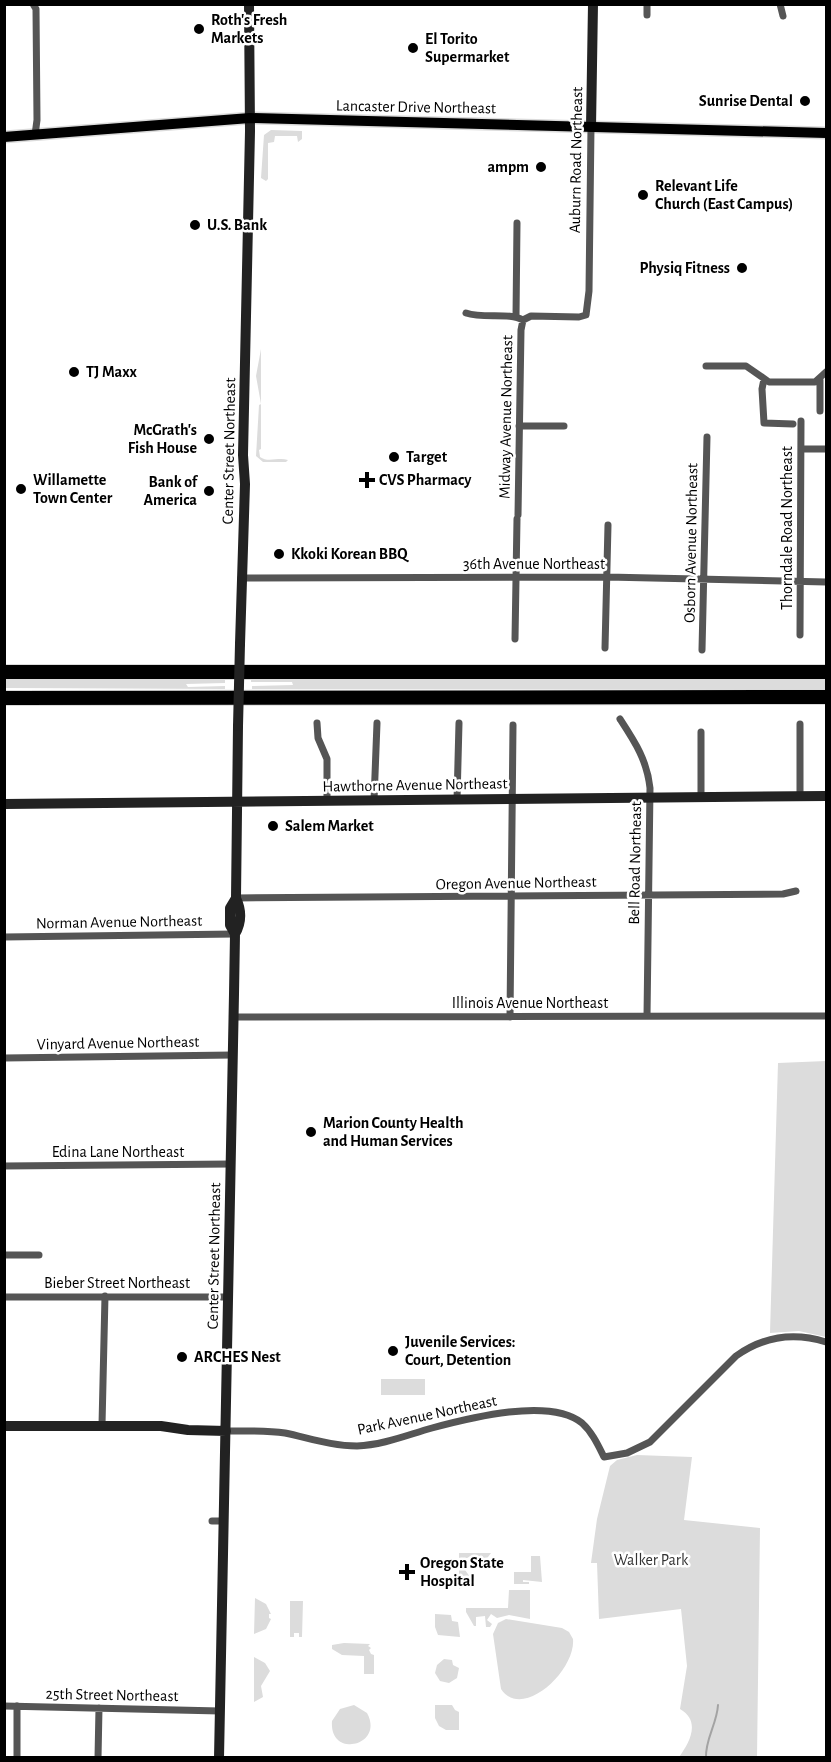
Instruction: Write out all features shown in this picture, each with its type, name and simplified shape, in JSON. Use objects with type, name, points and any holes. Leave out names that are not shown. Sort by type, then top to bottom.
[{"type":"highway","points":[[4,672],[826,672]]},
{"type":"highway","points":[[4,698],[826,698]]},
{"type":"main road","name":"Center Street Northeast","points":[[219,1758],[235,934],[240,926],[240,908],[236,898],[250,118],[249,4]]},
{"type":"main road","name":"Auburn Road Northeast","points":[[591,127],[593,4]]},
{"type":"main road","name":"Lancaster Drive Northeast","points":[[4,137],[250,118],[826,133]]},
{"type":"main road","name":"Hawthorne Avenue Northeast","points":[[4,804],[826,796]]},
{"type":"main road","name":"Park Avenue Northeast","points":[[4,1426],[166,1426],[188,1430],[226,1431]]},
{"type":"street","points":[[647,4],[647,15]]},
{"type":"street","points":[[780,4],[783,16]]},
{"type":"street","points":[[34,5],[36,9],[37,120],[35,135]]},
{"type":"street","name":"Auburn Road Northeast","points":[[520,318],[531,316],[583,317],[586,315],[589,291],[591,127]]},
{"type":"street","name":"Midway Avenue Northeast","points":[[515,639],[520,330],[517,224]]},
{"type":"street","points":[[466,313],[483,317],[520,318]]},
{"type":"street","points":[[706,366],[746,366],[772,383],[815,382],[820,380],[826,372]]},
{"type":"street","points":[[764,379],[762,389],[764,423],[793,424]]},
{"type":"street","points":[[820,380],[820,411]]},
{"type":"street","name":"Thorndale Road Northeast","points":[[800,636],[801,421]]},
{"type":"street","points":[[519,426],[564,426]]},
{"type":"street","name":"Osborn Avenue Northeast","points":[[702,650],[707,437]]},
{"type":"street","points":[[801,449],[826,449]]},
{"type":"street","points":[[605,648],[608,525]]},
{"type":"street","name":"36th Avenue Northeast","points":[[241,578],[607,577],[826,582]]},
{"type":"street","name":"Bell Road Northeast","points":[[620,719],[645,759],[651,798],[647,895],[647,1016]]},
{"type":"street","points":[[317,723],[318,738],[327,759],[327,801]]},
{"type":"street","points":[[374,801],[377,723]]},
{"type":"street","points":[[458,800],[459,723]]},
{"type":"street","points":[[800,724],[800,796]]},
{"type":"street","points":[[510,1017],[513,725]]},
{"type":"street","points":[[701,732],[701,797]]},
{"type":"street","name":"Oregon Avenue Northeast","points":[[236,898],[783,894],[796,891]]},
{"type":"street","name":"Norman Avenue Northeast","points":[[4,937],[235,934]]},
{"type":"street","name":"Illinois Avenue Northeast","points":[[234,1017],[826,1016]]},
{"type":"street","name":"Vinyard Avenue Northeast","points":[[4,1058],[233,1055]]},
{"type":"street","name":"Edina Lane Northeast","points":[[4,1166],[231,1164]]},
{"type":"street","points":[[4,1255],[39,1255]]},
{"type":"street","points":[[102,1425],[105,1296]]},
{"type":"street","name":"Bieber Street Northeast","points":[[4,1297],[229,1298]]},
{"type":"street","name":"Park Avenue Northeast","points":[[226,1431],[272,1431],[330,1444],[358,1446],[383,1442],[477,1418],[537,1409],[551,1410],[571,1417],[588,1428],[604,1458],[627,1453],[650,1442],[736,1356],[752,1345],[788,1336],[804,1336],[826,1342]]},
{"type":"street","points":[[212,1521],[224,1521]]},
{"type":"street","name":"25th Street Northeast","points":[[4,1706],[220,1711]]},
{"type":"street","points":[[17,1706],[17,1758]]},
{"type":"street","points":[[98,1758],[99,1708]]},
{"type":"green space","points":[[271,130],[302,131],[302,139],[298,142],[297,136],[275,136],[274,142],[268,143],[268,179],[266,181],[261,178],[264,135]]},
{"type":"green space","points":[[261,349],[261,404],[256,376]]},
{"type":"green space","points":[[261,404],[260,457],[266,460],[288,460],[286,462],[263,462],[256,456],[259,405]]},
{"type":"green space","points":[[5,680],[225,680],[225,683],[186,684],[188,687],[225,686],[225,689],[5,688]]},
{"type":"green space","points":[[251,680],[826,680],[826,689],[252,689],[252,686],[293,685],[292,682],[251,682]]},
{"type":"green space","points":[[826,1061],[826,1337],[799,1331],[770,1333],[778,1063]]},
{"type":"green space","points":[[381,1379],[425,1379],[425,1395],[381,1395]]},
{"type":"green space","name":"Walker Park","points":[[637,1455],[692,1457],[684,1520],[760,1528],[757,1757],[679,1757],[692,1732],[690,1719],[680,1709],[687,1666],[681,1609],[599,1619],[597,1563],[591,1563],[597,1519],[610,1466],[617,1460]]},
{"type":"green space","points":[[459,1553],[491,1553],[485,1561],[479,1561],[471,1556],[465,1559],[463,1567],[470,1577],[468,1584],[459,1589]]},
{"type":"green space","points":[[531,1556],[540,1556],[542,1582],[523,1580],[529,1584],[514,1584],[514,1572],[531,1572]]},
{"type":"green space","points":[[509,1590],[530,1590],[530,1619],[509,1615],[497,1618],[491,1614],[487,1620],[492,1624],[490,1627],[486,1627],[485,1616],[476,1617],[476,1626],[474,1626],[466,1608],[508,1608]]},
{"type":"green space","points":[[255,1598],[266,1604],[271,1619],[266,1629],[254,1634]]},
{"type":"green space","points":[[290,1601],[303,1601],[302,1637],[299,1637],[299,1633],[294,1633],[294,1637],[290,1637]]},
{"type":"green space","points":[[435,1614],[451,1615],[452,1621],[458,1622],[460,1637],[438,1635],[435,1627]]},
{"type":"green space","points":[[506,1619],[562,1628],[569,1632],[573,1639],[572,1652],[566,1665],[546,1688],[534,1696],[522,1699],[510,1697],[501,1689],[493,1634],[498,1623]]},
{"type":"green space","points":[[370,1644],[369,1650],[374,1655],[374,1674],[364,1674],[364,1656],[342,1655],[332,1649],[332,1645]]},
{"type":"green space","points":[[254,1657],[265,1663],[270,1671],[261,1686],[263,1697],[254,1702]]},
{"type":"green space","points":[[444,1659],[452,1660],[453,1665],[459,1668],[457,1678],[449,1683],[440,1681],[435,1673],[437,1665]]},
{"type":"green space","points":[[354,1705],[367,1713],[371,1724],[369,1734],[363,1740],[355,1744],[347,1744],[333,1733],[332,1721],[340,1709]]},
{"type":"green space","points":[[435,1705],[452,1705],[459,1712],[459,1730],[446,1730],[439,1726],[435,1718]]},
{"type":"waterway","points":[[706,1758],[707,1744],[716,1719],[718,1705]]},
{"type":"place","name":"Roth's Fresh Markets","points":[[199,29]]},
{"type":"place","name":"El Torito Supermarket","points":[[413,48]]},
{"type":"place","name":"Sunrise Dental","points":[[805,101]]},
{"type":"place","name":"ampm","points":[[541,167]]},
{"type":"place","name":"Relevant Life Church (East Campus)","points":[[643,195]]},
{"type":"place","name":"U.S. Bank","points":[[195,225]]},
{"type":"place","name":"Physiq Fitness","points":[[742,268]]},
{"type":"place","name":"TJ Maxx","points":[[74,372]]},
{"type":"place","name":"McGrath's Fish House","points":[[209,439]]},
{"type":"place","name":"Target","points":[[394,457]]},
{"type":"place","name":"CVS Pharmacy","points":[[367,480]]},
{"type":"place","name":"Willamette Town Center","points":[[21,489]]},
{"type":"place","name":"Bank of America","points":[[209,491]]},
{"type":"place","name":"Kkoki Korean BBQ","points":[[279,554]]},
{"type":"place","name":"Salem Market","points":[[273,826]]},
{"type":"place","name":"Marion County Health and Human Services","points":[[311,1132]]},
{"type":"place","name":"Juvenile Services: Court, Detention","points":[[393,1351]]},
{"type":"place","name":"ARCHES Nest","points":[[182,1357]]},
{"type":"place","name":"Oregon State Hospital","points":[[407,1572]]}]
